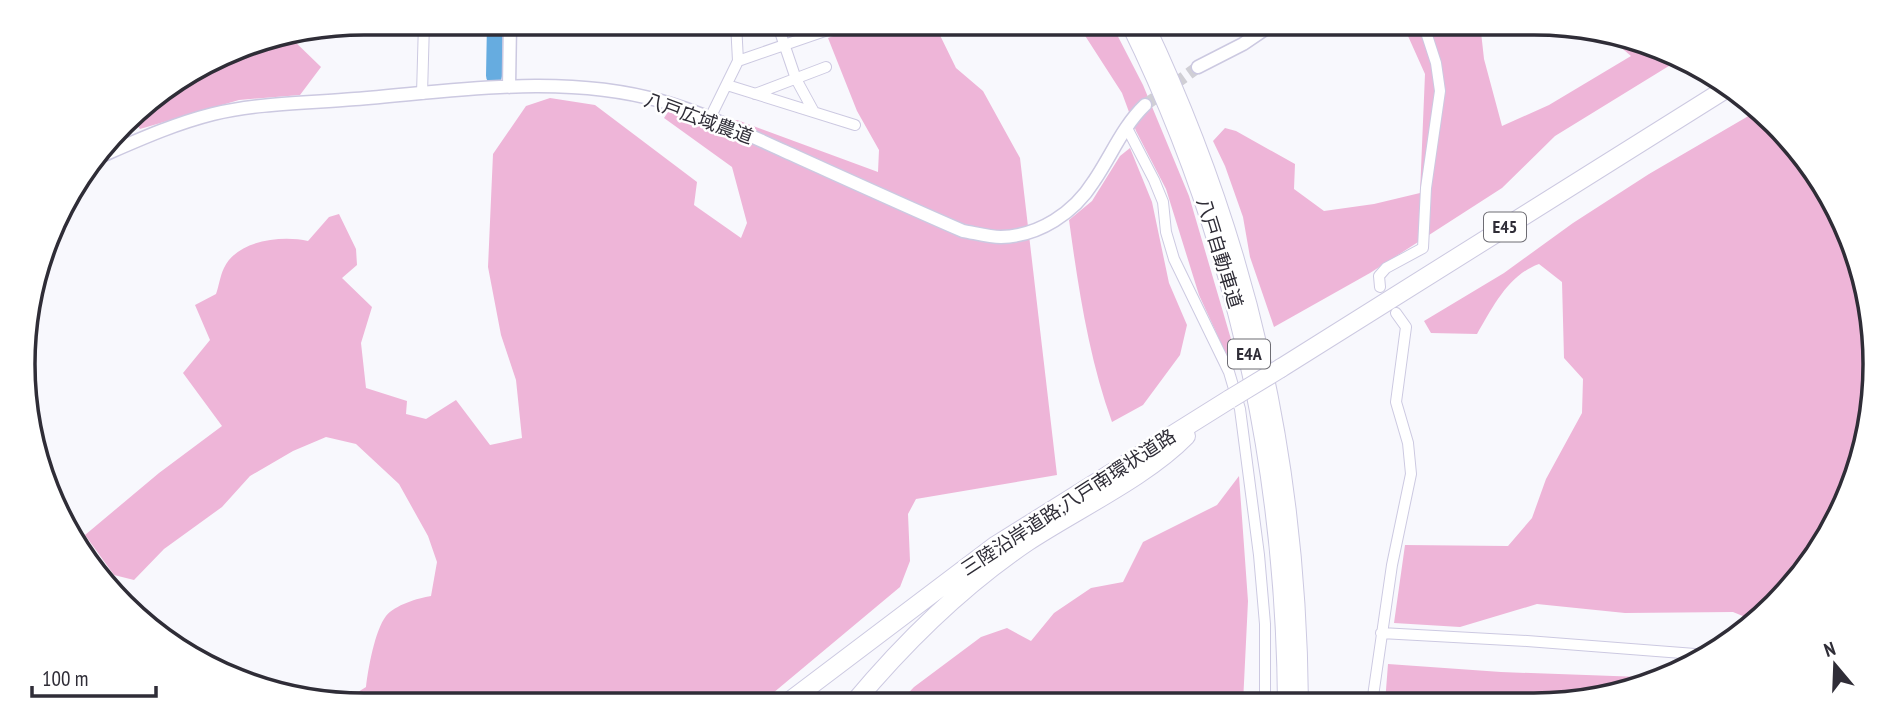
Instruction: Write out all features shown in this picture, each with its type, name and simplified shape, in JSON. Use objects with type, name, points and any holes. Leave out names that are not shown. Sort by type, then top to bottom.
[{"type":"highway","name":"八戸自動車道","points":[[1136,35],[1159,82],[1190,159],[1220,249],[1252,369],[1270,468],[1279,540],[1287,693]]},
{"type":"highway","name":"八戸自動車道","points":[[1150,35],[1177,92],[1205,162],[1235,254],[1265,368],[1292,541],[1299,693]]},
{"type":"highway","name":"三陸沿岸道路;八戸南環状道路","points":[[919,604],[995,546],[1720,92]]},
{"type":"highway","name":"三陸沿岸道路;八戸南環状道路","points":[[925,628],[976,580],[1001,561],[1161,458],[1225,402]]},
{"type":"highway","points":[[801,693],[919,604]]},
{"type":"highway","points":[[817,693],[919,604]]},
{"type":"highway","points":[[863,693],[925,628]]},
{"type":"highway","points":[[872,693],[925,628]]},
{"type":"street","points":[[422,94],[424,35]]},
{"type":"street","points":[[509,87],[510,35]]},
{"type":"street","points":[[710,118],[738,61],[737,35]]},
{"type":"street","points":[[781,35],[796,79],[814,112]]},
{"type":"street","points":[[738,61],[813,35]]},
{"type":"street","points":[[1198,67],[1257,35]]},
{"type":"street","points":[[1380,287],[1379,276],[1386,268],[1423,248],[1426,188],[1440,91],[1436,63],[1427,35]]},
{"type":"street","points":[[755,94],[826,67]]},
{"type":"street","points":[[727,85],[855,125]]},
{"type":"street","name":"八戸広域農道","points":[[114,150],[157,132],[214,114],[509,87],[572,86],[616,91],[662,101],[710,118],[963,231],[998,237],[1041,229],[1077,204],[1094,183],[1134,115],[1144,105]]},
{"type":"street","points":[[1127,128],[1163,202],[1166,232],[1174,259],[1229,372],[1240,409],[1262,596],[1265,693]]},
{"type":"street","points":[[1373,693],[1392,565],[1411,474],[1408,443],[1396,402],[1406,327],[1396,313]]},
{"type":"street","points":[[1381,633],[1690,654]]},
{"type":"shaded area","points":[[836,35],[940,35],[956,68],[983,91],[1020,158],[1057,475],[916,499],[908,514],[910,561],[900,587],[773,693],[357,693],[366,687],[370,660],[382,622],[390,612],[401,605],[431,596],[437,562],[428,536],[399,484],[356,444],[326,437],[293,451],[250,476],[222,507],[164,549],[134,580],[114,575],[85,535],[159,473],[222,426],[183,373],[210,340],[195,305],[216,294],[230,259],[239,251],[261,242],[286,239],[308,241],[329,217],[339,214],[356,249],[357,265],[342,278],[372,307],[361,343],[366,388],[407,401],[406,414],[426,419],[456,400],[490,445],[522,438],[516,380],[501,335],[488,267],[493,154],[526,106],[550,98],[595,105],[697,182],[694,205],[741,238],[747,223],[732,167],[664,118],[668,112],[706,123],[737,120],[878,172],[879,150],[857,111],[828,38]]},
{"type":"shaded area","points":[[1085,35],[1117,35],[1143,85],[1189,196],[1238,363],[1231,365],[1199,295],[1166,189],[1136,131],[1122,93]]},
{"type":"shaded area","points":[[1481,35],[1484,59],[1502,126],[1549,105],[1631,56],[1620,46],[1671,65],[1555,136],[1502,188],[1370,273],[1274,327],[1250,257],[1243,217],[1213,141],[1225,128],[1236,131],[1295,164],[1294,189],[1324,211],[1374,204],[1420,193],[1425,74],[1408,36]]},
{"type":"shaded area","points":[[295,42],[321,67],[300,95],[239,100],[140,129],[137,126],[181,90],[218,69],[258,52]]},
{"type":"shaded area","points":[[1749,116],[1767,131],[1795,164],[1829,218],[1846,258],[1857,300],[1863,364],[1860,407],[1852,449],[1838,490],[1819,528],[1808,547],[1781,581],[1744,617],[1733,612],[1625,613],[1537,604],[1460,627],[1394,623],[1405,545],[1508,546],[1532,518],[1546,479],[1582,413],[1583,379],[1564,358],[1562,282],[1539,264],[1528,269],[1510,284],[1477,334],[1431,333],[1424,321],[1504,273],[1573,223],[1649,174]]},
{"type":"shaded area","points":[[1130,148],[1152,202],[1169,283],[1187,325],[1180,355],[1143,405],[1112,422],[1091,348],[1069,220],[1092,201],[1120,156]]},
{"type":"shaded area","points":[[1239,476],[1248,601],[1243,693],[908,693],[981,637],[1007,628],[1031,641],[1054,613],[1091,588],[1123,582],[1143,542],[1217,505]]},
{"type":"shaded area","points":[[1388,664],[1501,672],[1637,677],[1598,687],[1556,692],[1386,693]]},
{"type":"waterway","points":[[494,76],[495,35]]},
{"type":"tunnel","points":[[1145,105],[1198,67]]}]
